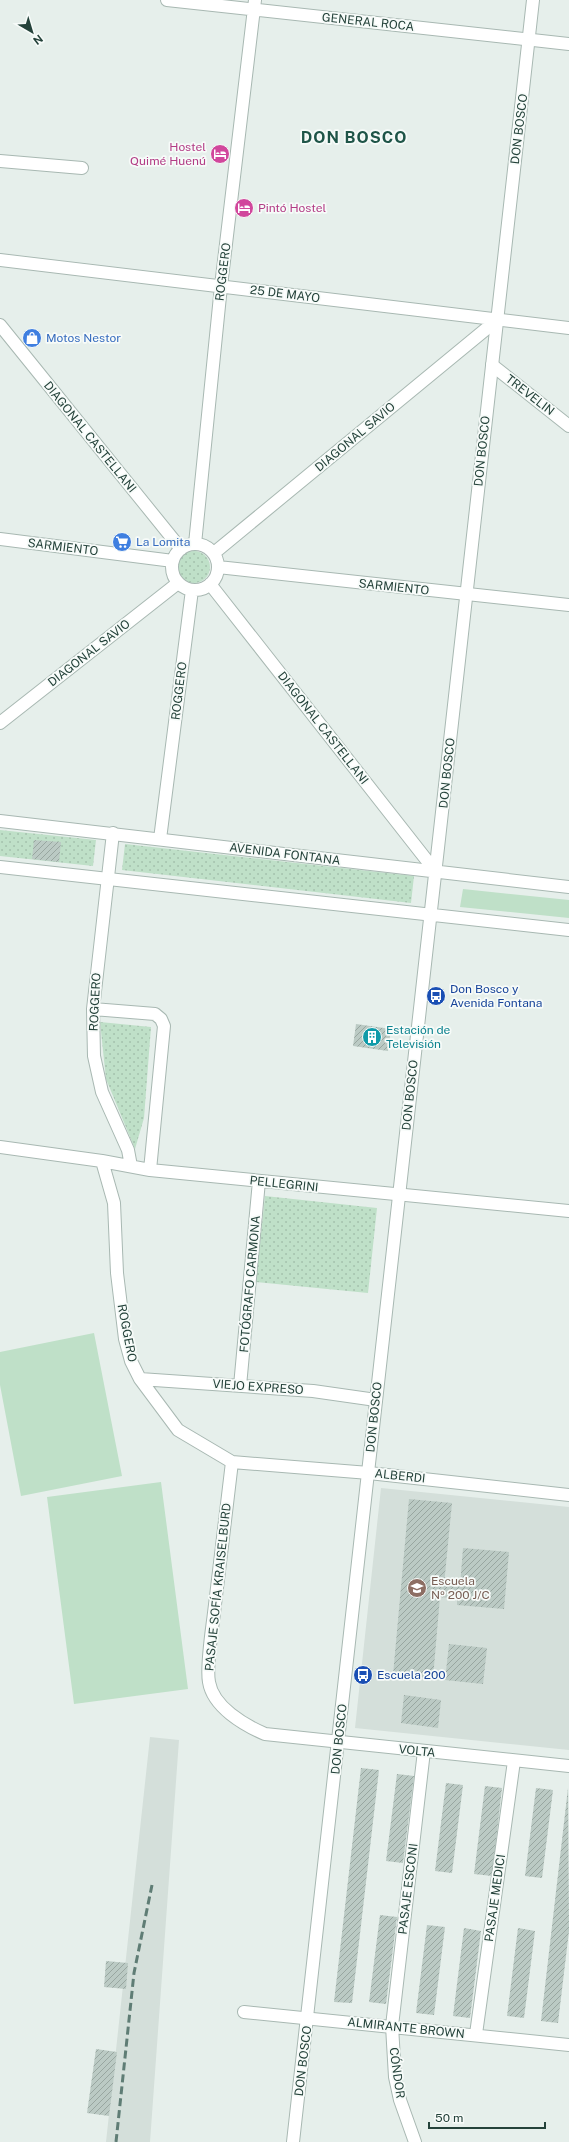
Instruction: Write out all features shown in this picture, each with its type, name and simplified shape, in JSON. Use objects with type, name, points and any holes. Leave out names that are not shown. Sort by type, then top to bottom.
[{"type":"street","name":"GENERAL ROCA","points":[[167,0],[255,5],[569,44]]},
{"type":"street","name":"DON BOSCO","points":[[293,2142],[339,1743],[398,1196],[436,872],[533,0]]},
{"type":"street","name":"ROGGERO","points":[[195,544],[221,286],[255,5]]},
{"type":"street","points":[[0,161],[82,168]]},
{"type":"street","name":"25 DE MAYO","points":[[0,260],[569,328]]},
{"type":"street","name":"DIAGONAL SAVIO","points":[[214,553],[497,320]]},
{"type":"street","name":"DIAGONAL CASTELLANI","points":[[0,325],[181,549]]},
{"type":"street","name":"TREVELIN","points":[[492,365],[569,426]]},
{"type":"street","name":"SARMIENTO","points":[[0,539],[173,561]]},
{"type":"street","points":[[195,544],[209,548],[214,553],[218,567],[217,575],[210,584],[200,590],[192,590],[178,583],[174,576],[173,561],[181,549],[195,544]]},
{"type":"street","name":"SARMIENTO","points":[[218,567],[569,605]]},
{"type":"street","name":"DIAGONAL SAVIO","points":[[0,723],[178,583]]},
{"type":"street","name":"DIAGONAL CASTELLANI","points":[[210,584],[436,872]]},
{"type":"street","name":"ROGGERO","points":[[160,839],[192,590]]},
{"type":"street","name":"AVENIDA FONTANA","points":[[0,821],[569,887]]},
{"type":"street","name":"ROGGERO","points":[[113,833],[92,1009],[94,1056],[102,1092],[128,1150],[131,1166]]},
{"type":"street","points":[[0,867],[108,877],[569,930]]},
{"type":"street","points":[[92,1009],[155,1014],[162,1019],[164,1026],[150,1170]]},
{"type":"street","name":"PELLEGRINI","points":[[0,1147],[102,1161],[150,1170],[398,1196],[569,1211]]},
{"type":"street","name":"ROGGERO","points":[[102,1161],[114,1203],[117,1273],[126,1339],[131,1361],[140,1379],[178,1430],[232,1462]]},
{"type":"street","name":"FOTÓGRAFO CARMONA","points":[[240,1386],[259,1182]]},
{"type":"street","name":"VIEJO EXPRESO","points":[[140,1379],[313,1391],[376,1400]]},
{"type":"street","name":"ALBERDI","points":[[232,1462],[368,1473],[569,1495]]},
{"type":"street","name":"PASAJE SOFÍA KRAISELBURD","points":[[232,1462],[212,1638],[209,1682],[213,1694],[221,1704],[245,1725],[265,1734]]},
{"type":"street","name":"VOLTA","points":[[265,1734],[339,1743],[569,1766]]},
{"type":"street","name":"PASAJE ESCONI","points":[[392,2026],[424,1751]]},
{"type":"street","name":"PASAJE MEDICI","points":[[476,2034],[514,1761]]},
{"type":"street","name":"ALMIRANTE BROWN","points":[[244,2012],[476,2034],[569,2045]]},
{"type":"street","name":"CÓNDOR","points":[[392,2026],[395,2077],[400,2100],[415,2142]]},
{"type":"shaded area","points":[[381,1488],[569,1507],[569,1750],[355,1728]]},
{"type":"shaded area","points":[[150,1737],[179,1740],[150,2142],[106,2142]]},
{"type":"green space","points":[[194,551],[200,552],[207,558],[210,567],[209,573],[203,580],[194,583],[188,582],[181,576],[178,567],[179,561],[185,554]]},
{"type":"green space","points":[[0,830],[96,840],[93,866],[0,856]]},
{"type":"green space","points":[[125,844],[414,876],[411,903],[122,870]]},
{"type":"green space","points":[[463,889],[569,900],[569,918],[460,907]]},
{"type":"green space","points":[[100,1022],[151,1027],[144,1118],[135,1149],[106,1079]]},
{"type":"green space","points":[[265,1196],[377,1208],[368,1293],[256,1282]]},
{"type":"green space","points":[[94,1333],[122,1476],[21,1496],[0,1385],[0,1352]]},
{"type":"green space","points":[[161,1482],[188,1689],[74,1704],[47,1497]]},
{"type":"building","points":[[34,840],[61,842],[59,862],[32,859]]},
{"type":"building","name":"Estación de Televisión","points":[[356,1024],[391,1029],[388,1051],[353,1046]]},
{"type":"building","points":[[409,1499],[452,1503],[444,1585],[460,1586],[463,1548],[509,1552],[504,1609],[457,1605],[457,1599],[440,1597],[433,1678],[393,1675]]},
{"type":"building","points":[[449,1644],[487,1648],[483,1684],[445,1680]]},
{"type":"building","points":[[404,1695],[441,1700],[438,1728],[401,1723]]},
{"type":"building","points":[[361,1768],[379,1770],[352,2003],[334,2002]]},
{"type":"building","points":[[397,1774],[414,1776],[403,1863],[386,1861]]},
{"type":"building","points":[[446,1783],[463,1785],[452,1873],[435,1871]]},
{"type":"building","points":[[485,1786],[502,1788],[492,1876],[474,1874]]},
{"type":"building","points":[[536,1788],[553,1790],[542,1878],[525,1876]]},
{"type":"building","points":[[568,1788],[569,1931],[558,2023],[541,2021]]},
{"type":"building","points":[[380,1915],[397,1917],[386,2004],[369,2002]]},
{"type":"building","points":[[427,1925],[445,1927],[434,2015],[416,2013]]},
{"type":"building","points":[[464,1928],[481,1931],[470,2018],[453,2016]]},
{"type":"building","points":[[518,1928],[535,1931],[524,2018],[507,2016]]},
{"type":"building","points":[[106,1961],[128,1963],[126,1989],[104,1987]]},
{"type":"building","points":[[96,2049],[117,2052],[109,2116],[87,2113]]},
{"type":"railway","points":[[116,2142],[134,1973],[152,1885]]},
{"type":"place","name":"Hostel Quimé Huenú","points":[[220,154]]},
{"type":"place","name":"Pintó Hostel","points":[[244,208]]},
{"type":"place","name":"Motos Nestor","points":[[32,338]]},
{"type":"place","name":"La Lomita","points":[[122,542]]},
{"type":"place","name":"Don Bosco y Avenida Fontana","points":[[436,996]]},
{"type":"place","name":"Estación de Televisión","points":[[372,1037]]},
{"type":"place","name":"Escuela Nº 200 J/C","points":[[417,1588]]},
{"type":"place","name":"Escuela 200","points":[[363,1675]]},
{"type":"district","name":"DON BOSCO","points":[[354,137]]}]
